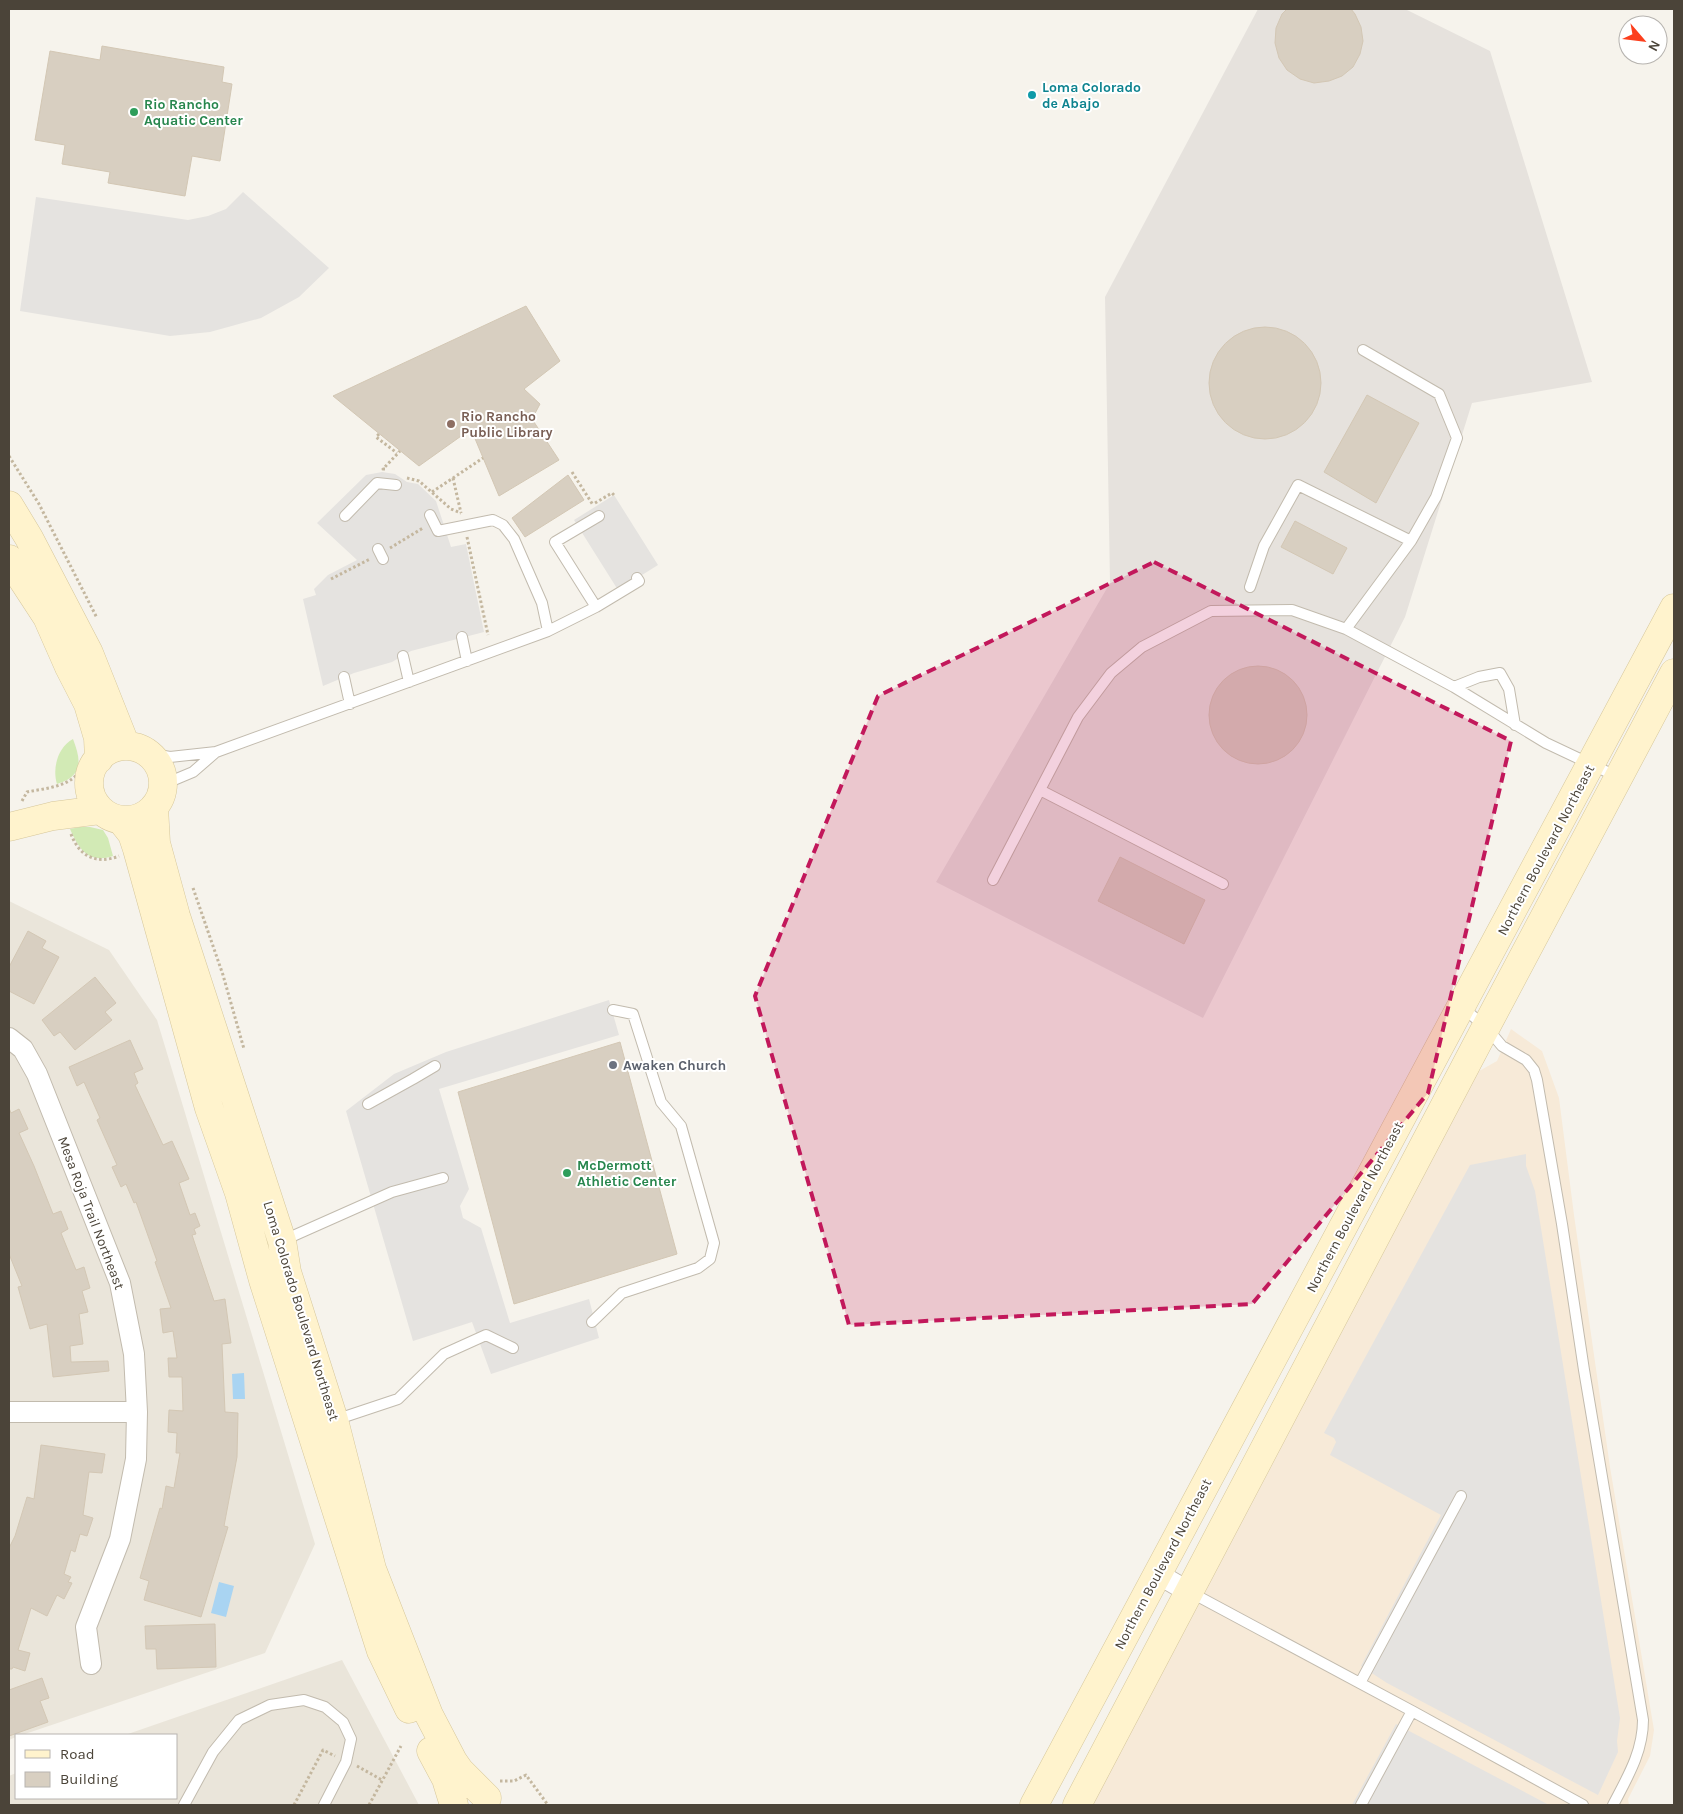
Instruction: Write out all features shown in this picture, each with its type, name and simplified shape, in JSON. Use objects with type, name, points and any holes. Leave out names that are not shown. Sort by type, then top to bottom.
[{"type":"street","name":"Loma Colorado Boulevard Northeast","points":[[9,505],[29,538],[137,750],[156,762],[161,773],[156,843],[268,1244]]},
{"type":"street","name":"Loma Colorado Boulevard Northeast","points":[[9,560],[47,617],[88,704],[98,738],[98,788],[132,834],[209,1108],[239,1193],[290,1280],[322,1424],[381,1651],[422,1736],[446,1780],[454,1805]]},
{"type":"street","name":"Northern Boulevard Northeast","points":[[1034,1805],[1674,608]]},
{"type":"street","points":[[1077,1805],[1674,672]]},
{"type":"street","points":[[9,827],[53,816],[98,788],[106,752],[116,748],[137,750]]},
{"type":"street","points":[[98,788],[133,820],[144,815],[158,796]]},
{"type":"street","points":[[9,816],[69,795],[98,788]]},
{"type":"street","name":"Mesa Roja Trail Northeast","points":[[9,1038],[23,1049],[37,1074],[120,1283],[134,1354],[138,1412],[136,1458],[120,1539],[86,1627],[91,1664]]},
{"type":"street","points":[[9,1412],[138,1412]]},
{"type":"street","name":"Loma Colorado Boulevard Northeast","points":[[322,1424],[372,1570],[429,1715],[460,1771],[485,1803]]},
{"type":"street","points":[[1158,1574],[1189,1592]]},
{"type":"lane","points":[[1346,629],[1411,541],[1436,497],[1457,438],[1439,394],[1363,350]]},
{"type":"lane","points":[[345,516],[377,483],[396,484]]},
{"type":"lane","points":[[1250,586],[1264,546],[1298,484],[1411,541]]},
{"type":"lane","points":[[430,515],[438,531],[493,520],[504,525],[514,538],[538,594],[548,631]]},
{"type":"lane","points":[[596,608],[555,542],[600,516]]},
{"type":"lane","points":[[137,750],[170,757],[216,752],[548,631],[596,608],[639,581],[637,578]]},
{"type":"lane","points":[[993,880],[1078,717],[1111,673],[1142,647],[1211,611],[1292,610],[1346,629],[1454,687],[1546,743],[1581,759],[1591,766],[1618,777]]},
{"type":"lane","points":[[462,637],[467,661]]},
{"type":"lane","points":[[403,656],[409,682]]},
{"type":"lane","points":[[1454,687],[1479,677],[1500,673],[1509,689],[1516,725]]},
{"type":"lane","points":[[344,677],[350,704]]},
{"type":"lane","points":[[158,796],[193,772],[216,752]]},
{"type":"lane","points":[[1040,790],[1223,884]]},
{"type":"lane","points":[[1462,1007],[1486,1026],[1502,1046],[1531,1064],[1537,1080],[1643,1720],[1643,1736],[1639,1754],[1613,1805]]},
{"type":"lane","points":[[592,1322],[622,1292],[698,1268],[710,1258],[714,1243],[681,1126],[661,1102],[634,1014],[613,1010]]},
{"type":"lane","points":[[368,1104],[435,1066]]},
{"type":"lane","points":[[268,1244],[392,1192],[443,1178]]},
{"type":"lane","points":[[322,1424],[398,1399],[444,1354],[486,1335],[513,1348]]},
{"type":"lane","points":[[1360,1683],[1461,1496]]},
{"type":"lane","points":[[1189,1592],[1583,1805]]},
{"type":"lane","points":[[184,1805],[213,1752],[239,1720],[270,1705],[304,1700],[325,1707],[343,1722],[351,1739],[346,1762],[324,1805]]},
{"type":"lane","points":[[1361,1805],[1412,1711]]},
{"type":"path","points":[[379,434],[376,437],[399,452],[383,469],[391,470]]},
{"type":"path","points":[[432,492],[483,458]]},
{"type":"path","points":[[572,472],[593,505]]},
{"type":"path","points":[[404,476],[419,481],[451,509],[461,513]]},
{"type":"path","points":[[453,478],[462,519]]},
{"type":"path","points":[[446,513],[451,509]]},
{"type":"path","points":[[383,552],[424,527]]},
{"type":"path","points":[[466,532],[488,634]]},
{"type":"path","points":[[331,579],[370,559]]},
{"type":"path","points":[[27,792],[68,782],[77,775],[98,788]]},
{"type":"path","points":[[68,827],[79,850],[88,857],[99,860],[116,857]]},
{"type":"path","points":[[113,848],[119,865]]},
{"type":"path","points":[[369,1805],[401,1746]]},
{"type":"path","points":[[526,1775],[548,1805]]},
{"type":"highlighted area","points":[[1154,562],[1511,741],[1428,1093],[1252,1304],[849,1325],[755,996],[878,696]]},
{"type":"shaded area","points":[[1258,9],[1405,9],[1490,51],[1592,382],[1472,403],[1405,617],[1203,1018],[936,882],[1110,583],[1105,297]]},
{"type":"shaded area","points":[[243,192],[329,268],[299,297],[261,318],[210,332],[170,336],[20,311],[36,197],[188,220],[208,216],[226,209]]},
{"type":"shaded area","points":[[382,472],[395,474],[407,482],[418,484],[436,501],[451,547],[466,544],[484,632],[411,651],[392,662],[354,673],[323,686],[303,599],[316,595],[314,589],[328,575],[357,560],[317,523],[366,475]]},
{"type":"shaded area","points":[[614,495],[658,565],[618,590],[574,520]]},
{"type":"shaded area","points":[[9,901],[109,950],[157,1020],[315,1544],[265,1653],[25,1734],[15,1734],[15,1737],[9,1740]]},
{"type":"shaded area","points":[[609,1000],[619,1035],[439,1089],[469,1189],[460,1206],[463,1218],[481,1228],[510,1323],[589,1299],[599,1338],[491,1374],[472,1322],[413,1341],[346,1111],[394,1074],[446,1052]]},
{"type":"shaded area","points":[[1511,1029],[1542,1051],[1559,1098],[1610,1467],[1654,1730],[1650,1756],[1628,1799],[1629,1805],[1084,1805],[1472,1075],[1497,1061]]},
{"type":"shaded area","points":[[1526,1154],[1526,1166],[1535,1191],[1620,1718],[1617,1741],[1618,1752],[1598,1795],[1387,1683],[1361,1666],[1441,1515],[1330,1455],[1336,1442],[1334,1438],[1324,1433],[1470,1165]]},
{"type":"shaded area","points":[[342,1660],[419,1805],[9,1805],[9,1776],[15,1773],[15,1799],[178,1799],[178,1734],[128,1734]]},
{"type":"shaded area","points":[[1396,1724],[1549,1805],[1352,1805]]},
{"type":"green space","points":[[73,739],[79,760],[76,772],[66,781],[57,784],[55,771],[58,758],[63,747]]},
{"type":"green space","points":[[80,827],[103,830],[108,838],[113,856],[97,858],[86,853],[77,843],[70,829]]},
{"type":"water","points":[[244,1373],[245,1399],[233,1399],[232,1374]]},
{"type":"water","points":[[219,1582],[234,1586],[226,1617],[211,1613]]},
{"type":"building","points":[[1287,9],[1351,9],[1361,27],[1363,41],[1360,54],[1353,67],[1342,76],[1329,81],[1314,83],[1300,79],[1287,70],[1279,58],[1275,43],[1276,28],[1282,14]]},
{"type":"building","name":"Rio Rancho Aquatic Center","points":[[102,46],[224,67],[222,82],[232,84],[220,161],[192,156],[185,196],[108,183],[110,172],[62,164],[65,145],[35,140],[50,51],[100,60]]},
{"type":"building","name":"Rio Rancho Public Library","points":[[526,306],[560,361],[524,389],[540,404],[532,419],[559,460],[499,496],[471,429],[419,466],[333,396]]},
{"type":"building","points":[[1265,327],[1286,331],[1304,344],[1317,362],[1321,383],[1317,404],[1304,422],[1286,435],[1265,439],[1244,435],[1226,422],[1213,404],[1209,383],[1213,362],[1226,344],[1244,331]]},
{"type":"building","points":[[1367,395],[1419,423],[1376,503],[1324,472]]},
{"type":"building","points":[[568,475],[584,500],[525,537],[512,518]]},
{"type":"building","points":[[1295,521],[1347,548],[1333,574],[1281,547]]},
{"type":"building","points":[[1258,666],[1277,670],[1293,680],[1303,696],[1307,715],[1303,734],[1293,750],[1277,760],[1258,764],[1239,760],[1223,750],[1213,734],[1209,715],[1213,696],[1223,680],[1239,670]]},
{"type":"building","points":[[1120,857],[1205,900],[1184,944],[1098,901]]},
{"type":"building","points":[[28,931],[46,941],[42,948],[59,957],[34,1004],[9,991],[9,967]]},
{"type":"building","points":[[95,977],[116,1003],[105,1012],[112,1020],[75,1050],[60,1032],[54,1036],[42,1020]]},
{"type":"building","points":[[130,1040],[143,1069],[134,1073],[138,1083],[135,1085],[163,1145],[172,1141],[189,1179],[179,1183],[190,1215],[195,1213],[200,1226],[194,1229],[196,1234],[192,1235],[214,1301],[225,1299],[231,1343],[222,1344],[225,1412],[238,1413],[237,1457],[224,1526],[228,1527],[201,1617],[144,1600],[149,1581],[140,1578],[160,1508],[162,1509],[166,1486],[174,1488],[180,1453],[176,1453],[177,1433],[168,1432],[169,1410],[183,1411],[182,1377],[169,1377],[168,1358],[177,1358],[173,1331],[163,1333],[160,1309],[171,1308],[136,1202],[134,1203],[126,1184],[121,1187],[112,1167],[117,1165],[97,1120],[100,1118],[84,1082],[77,1086],[69,1067]]},
{"type":"building","name":"McDermott Athletic Center","points":[[620,1042],[677,1254],[514,1304],[458,1092]]},
{"type":"building","points":[[9,1108],[11,1113],[19,1109],[28,1129],[19,1133],[53,1214],[61,1211],[68,1229],[61,1233],[76,1270],[84,1267],[90,1288],[82,1291],[88,1312],[79,1314],[83,1344],[70,1346],[71,1362],[108,1361],[109,1371],[53,1377],[47,1324],[30,1329],[18,1287],[22,1286],[9,1254]]},
{"type":"building","points":[[41,1445],[105,1454],[102,1473],[89,1472],[83,1515],[93,1518],[87,1536],[80,1534],[75,1552],[71,1550],[64,1574],[71,1577],[68,1582],[72,1583],[64,1599],[57,1595],[47,1616],[31,1608],[18,1650],[30,1653],[25,1671],[13,1667],[9,1669],[9,1548],[15,1536],[27,1497],[34,1499]]},
{"type":"building","points":[[215,1624],[216,1667],[157,1669],[156,1649],[146,1649],[145,1626]]},
{"type":"building","points":[[42,1678],[49,1698],[40,1701],[48,1722],[9,1736],[9,1690]]},
{"type":"place","name":"Loma Colorado de Abajo","points":[[1032,95]]},
{"type":"place","name":"Rio Rancho Aquatic Center","points":[[134,112]]},
{"type":"place","name":"Rio Rancho Public Library","points":[[451,424]]},
{"type":"place","name":"Awaken Church","points":[[613,1065]]},
{"type":"place","name":"McDermott Athletic Center","points":[[567,1173]]}]
